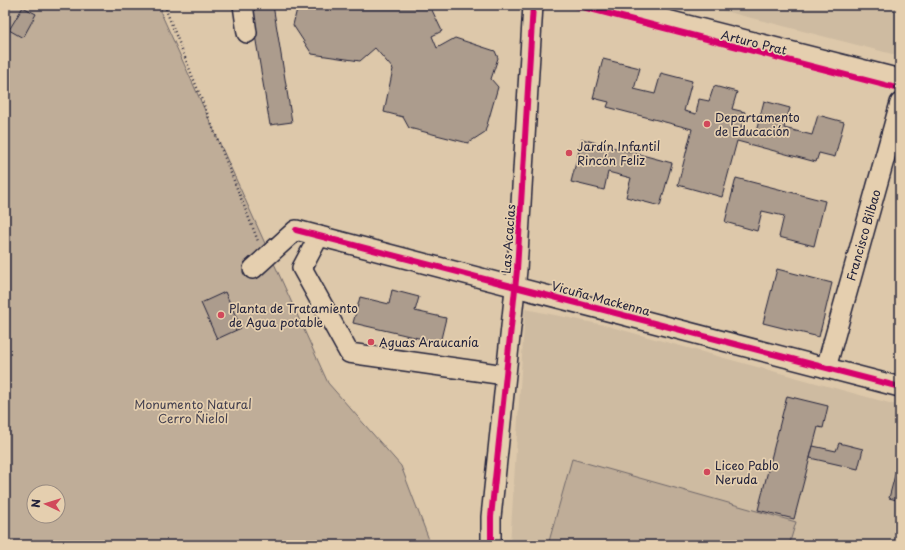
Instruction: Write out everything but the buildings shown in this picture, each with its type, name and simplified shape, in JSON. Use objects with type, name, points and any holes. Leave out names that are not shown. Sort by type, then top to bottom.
[{"type":"street","points":[[243,5],[247,34]]},
{"type":"street","name":"Las Acacias","points":[[491,545],[491,517],[515,287],[533,5]]},
{"type":"street","name":"Arturo Prat","points":[[608,5],[900,79]]},
{"type":"street","name":"Francisco Bilbao","points":[[826,368],[900,103]]},
{"type":"street","name":"Vicuña Mackenna","points":[[259,264],[296,230],[900,387]]},
{"type":"street","points":[[319,236],[302,268],[349,353],[505,375]]},
{"type":"path","points":[[167,5],[166,10],[259,264]]},
{"type":"shaded area","points":[[701,5],[900,5],[900,56]]},
{"type":"shaded area","name":"Liceo Pablo Neruda","points":[[525,309],[604,325],[900,406],[900,545],[510,545]]},
{"type":"green space","name":"Monumento Natural Cerro Ñielol","points":[[5,5],[162,5],[161,13],[328,383],[401,466],[431,545],[5,545]]},
{"type":"green space","points":[[572,459],[796,522],[789,545],[548,545]]},
{"type":"cycle path","points":[[491,545],[491,517],[517,270],[533,5]]},
{"type":"cycle path","points":[[575,5],[900,89]]},
{"type":"cycle path","points":[[296,230],[900,387]]},
{"type":"place","name":"Departamento de Educación","points":[[707,124]]},
{"type":"place","name":"Jardín Infantil Rincón Feliz","points":[[569,153]]},
{"type":"place","name":"Planta de Tratamiento de Agua potable","points":[[221,315]]},
{"type":"place","name":"Aguas Araucanía","points":[[371,342]]},
{"type":"place","name":"Liceo Pablo Neruda","points":[[707,472]]}]
